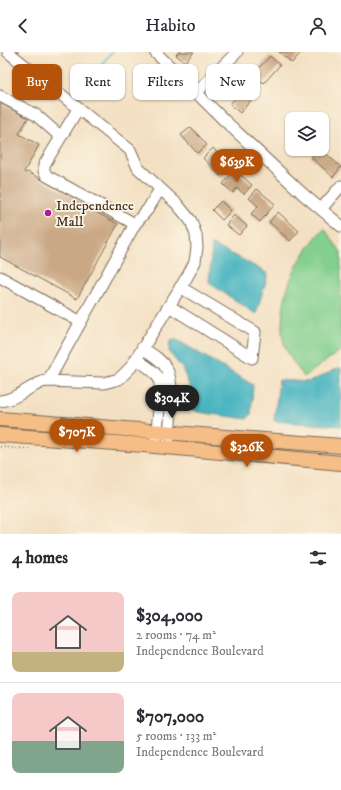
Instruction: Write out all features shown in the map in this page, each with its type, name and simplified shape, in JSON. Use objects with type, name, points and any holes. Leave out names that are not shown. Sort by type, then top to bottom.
[{"type":"main road","points":[[0,419],[341,446]]},
{"type":"main road","points":[[0,435],[162,447],[341,463]]},
{"type":"street","points":[[0,59],[4,52]]},
{"type":"street","points":[[0,401],[12,398],[36,384],[48,381],[104,383],[119,379],[131,367],[169,306],[194,262],[197,247],[196,235],[191,221],[177,204],[138,168],[130,150],[8,52]]},
{"type":"street","points":[[155,52],[167,64]]},
{"type":"street","points":[[198,90],[237,52]]},
{"type":"street","points":[[198,94],[286,178],[341,226]]},
{"type":"street","points":[[0,96],[36,115],[61,137]]},
{"type":"street","points":[[78,109],[44,165],[44,171],[47,176],[135,224]]},
{"type":"street","points":[[321,209],[341,186]]},
{"type":"street","points":[[48,381],[135,224],[148,209],[160,189]]},
{"type":"street","points":[[0,277],[81,322]]},
{"type":"street","points":[[169,306],[252,358],[255,332],[180,287]]},
{"type":"street","points":[[142,348],[166,367],[171,378],[171,392],[163,431]]},
{"type":"street","points":[[136,359],[154,372],[159,378],[161,387],[163,431],[162,447]]},
{"type":"path","points":[[0,447],[32,449]]},
{"type":"green space","points":[[324,228],[341,252],[341,350],[304,377],[292,361],[285,347],[282,331],[283,312],[288,288],[296,267],[316,237]]},
{"type":"water","points":[[212,245],[238,257],[268,274],[256,314],[209,283]]},
{"type":"water","points":[[170,340],[177,340],[253,385],[251,415],[247,419],[198,412],[189,408],[189,385],[182,368],[169,352]]},
{"type":"water","points":[[341,368],[341,426],[274,421],[279,380],[309,382]]},
{"type":"building","points":[[179,52],[194,52],[185,62],[176,55]]},
{"type":"building","points":[[279,52],[301,52],[292,63]]},
{"type":"building","points":[[270,56],[280,65],[264,83],[260,80],[260,67]]},
{"type":"building","points":[[233,100],[251,100],[240,113],[230,104]]},
{"type":"building","name":"Independence Mall","points":[[0,103],[28,118],[19,134],[39,145],[24,172],[28,172],[75,198],[75,201],[118,224],[77,299],[0,257]]},
{"type":"building","points":[[191,127],[207,145],[197,153],[181,135]]},
{"type":"building","points":[[213,148],[230,166],[220,176],[203,158]]},
{"type":"building","points":[[329,156],[341,167],[333,177],[311,157]]},
{"type":"building","points":[[235,170],[252,185],[244,194],[237,188],[233,193],[223,184]]},
{"type":"building","points":[[257,189],[275,204],[260,222],[251,214],[258,206],[249,198]]},
{"type":"building","points":[[221,201],[231,211],[222,220],[212,210]]},
{"type":"building","points":[[278,212],[299,231],[290,241],[269,222]]},
{"type":"building","points":[[234,215],[247,226],[239,235],[226,225]]},
{"type":"waterway","points":[[102,64],[112,52]]},
{"type":"place","name":"Independence Mall","points":[[48,213]]}]
